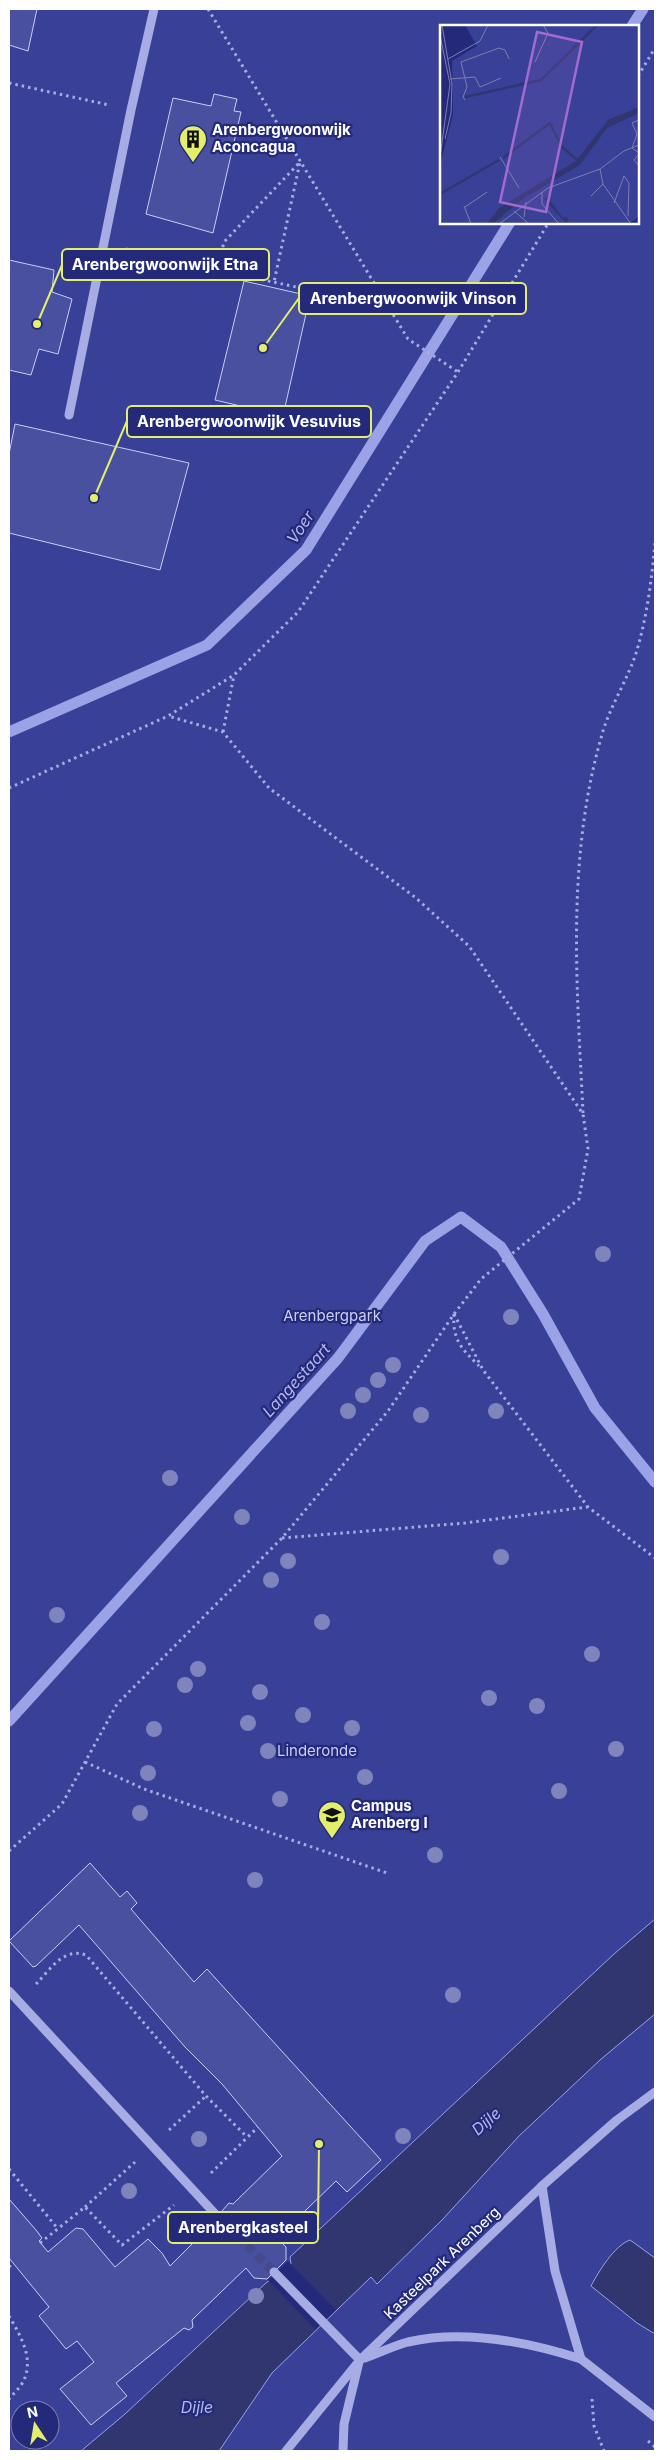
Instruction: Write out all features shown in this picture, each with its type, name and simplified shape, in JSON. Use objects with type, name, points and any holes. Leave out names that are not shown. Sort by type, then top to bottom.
[{"type":"street","points":[[69,415],[131,110],[154,9]]},
{"type":"street","points":[[9,1991],[218,2217]]},
{"type":"street","name":"Kasteelpark Arenberg","points":[[286,2451],[360,2360],[542,2186],[617,2120],[655,2092]]},
{"type":"street","points":[[542,2186],[554,2271],[582,2359]]},
{"type":"street","points":[[274,2272],[325,2322],[360,2360]]},
{"type":"street","points":[[360,2360],[408,2342],[455,2338],[543,2347],[582,2359],[655,2417]]},
{"type":"street","points":[[343,2451],[344,2424],[360,2360]]},
{"type":"path","points":[[208,9],[386,306],[408,339],[458,372]]},
{"type":"path","points":[[639,74],[655,48]]},
{"type":"path","points":[[9,83],[131,110]]},
{"type":"path","points":[[217,270],[224,242],[300,162]]},
{"type":"path","points":[[274,282],[300,162]]},
{"type":"path","points":[[9,788],[168,716],[234,675],[298,612],[458,372],[548,224]]},
{"type":"path","points":[[104,244],[386,306]]},
{"type":"path","points":[[9,1852],[62,1804],[117,1704],[282,1538],[388,1411],[481,1278],[579,1199],[588,1149],[583,1114],[575,933],[582,832],[601,737],[636,651],[653,572],[655,542]]},
{"type":"path","points":[[223,732],[234,675]]},
{"type":"path","points":[[168,716],[223,732],[270,788],[416,898],[469,946],[583,1114]]},
{"type":"path","points":[[454,1314],[483,1370]]},
{"type":"path","points":[[454,1314],[453,1330],[462,1349],[483,1370],[588,1507],[655,1558]]},
{"type":"path","points":[[282,1538],[465,1523],[588,1507]]},
{"type":"path","points":[[85,1762],[144,1789],[387,1873]]},
{"type":"path","points":[[18,2002],[66,1954],[76,1952],[86,1956],[206,2096],[247,2137]]},
{"type":"path","points":[[40,2243],[85,2207],[122,2246],[192,2191],[258,2127]]},
{"type":"path","points":[[9,2169],[58,2229]]},
{"type":"path","points":[[9,2267],[13,2263]]},
{"type":"path","points":[[9,2316],[23,2340],[27,2363],[24,2380],[9,2399]]},
{"type":"path","points":[[592,2389],[594,2426],[604,2451]]},
{"type":"green space","name":"Arenbergpark","points":[[9,9],[655,9],[655,2451],[9,2451]]},
{"type":"water","name":"Dijle","points":[[655,1919],[655,2014],[600,2060],[519,2136],[442,2220],[377,2284],[371,2277],[272,2373],[219,2451],[81,2451],[125,2414],[266,2283],[291,2264],[290,2257],[614,1954]]},
{"type":"water","points":[[630,2240],[655,2258],[655,2334],[637,2323],[591,2286],[613,2253]]},
{"type":"pier","points":[[288,2261],[336,2310],[315,2329],[268,2280]]},
{"type":"building","points":[[9,9],[37,9],[28,51],[9,45]]},
{"type":"building","name":"Arenbergwoonwijk Aconcagua","points":[[214,94],[237,99],[234,111],[241,112],[213,233],[146,214],[173,98],[211,106]]},
{"type":"building","points":[[9,260],[54,270],[52,292],[72,299],[58,354],[39,349],[31,375],[9,370]]},
{"type":"building","points":[[244,281],[310,296],[283,416],[215,400]]},
{"type":"building","points":[[15,424],[189,463],[160,570],[9,533],[9,454]]},
{"type":"building","points":[[90,1863],[120,1897],[127,1891],[137,1903],[131,1909],[194,1982],[207,1969],[381,2160],[347,2192],[336,2181],[277,2238],[286,2247],[286,2260],[267,2279],[254,2278],[246,2268],[192,2320],[193,2327],[189,2330],[184,2328],[116,2383],[127,2396],[91,2425],[60,2389],[94,2362],[77,2341],[66,2349],[39,2316],[49,2307],[9,2258],[9,2199],[42,2238],[39,2241],[48,2252],[76,2228],[83,2229],[115,2267],[148,2239],[162,2253],[170,2266],[212,2224],[211,2220],[214,2220],[229,2203],[233,2204],[282,2156],[222,2084],[185,2047],[79,1925],[33,1967],[9,1941]]},
{"type":"waterway","name":"Voer","points":[[633,25],[643,9]]},
{"type":"waterway","name":"Voer","points":[[9,732],[207,645],[306,550],[509,224]]},
{"type":"waterway","name":"Langestaart","points":[[9,1721],[338,1358],[425,1241],[461,1217],[501,1247],[543,1314],[595,1408],[655,1482]]},
{"type":"tunnel","points":[[218,2217],[274,2272]]},
{"type":"place","name":"Arenbergwoonwijk Aconcagua","points":[[193,163]]},
{"type":"place","name":"Arenbergwoonwijk Etna","points":[[37,324]]},
{"type":"place","name":"Arenbergwoonwijk Vinson","points":[[263,348]]},
{"type":"place","name":"Arenbergwoonwijk Vesuvius","points":[[94,498]]},
{"type":"place","name":"Campus Arenberg I","points":[[332,1839]]},
{"type":"place","name":"Arenbergkasteel","points":[[319,2144]]},
{"type":"park label","name":"Linderonde","points":[[317,1751]]}]
